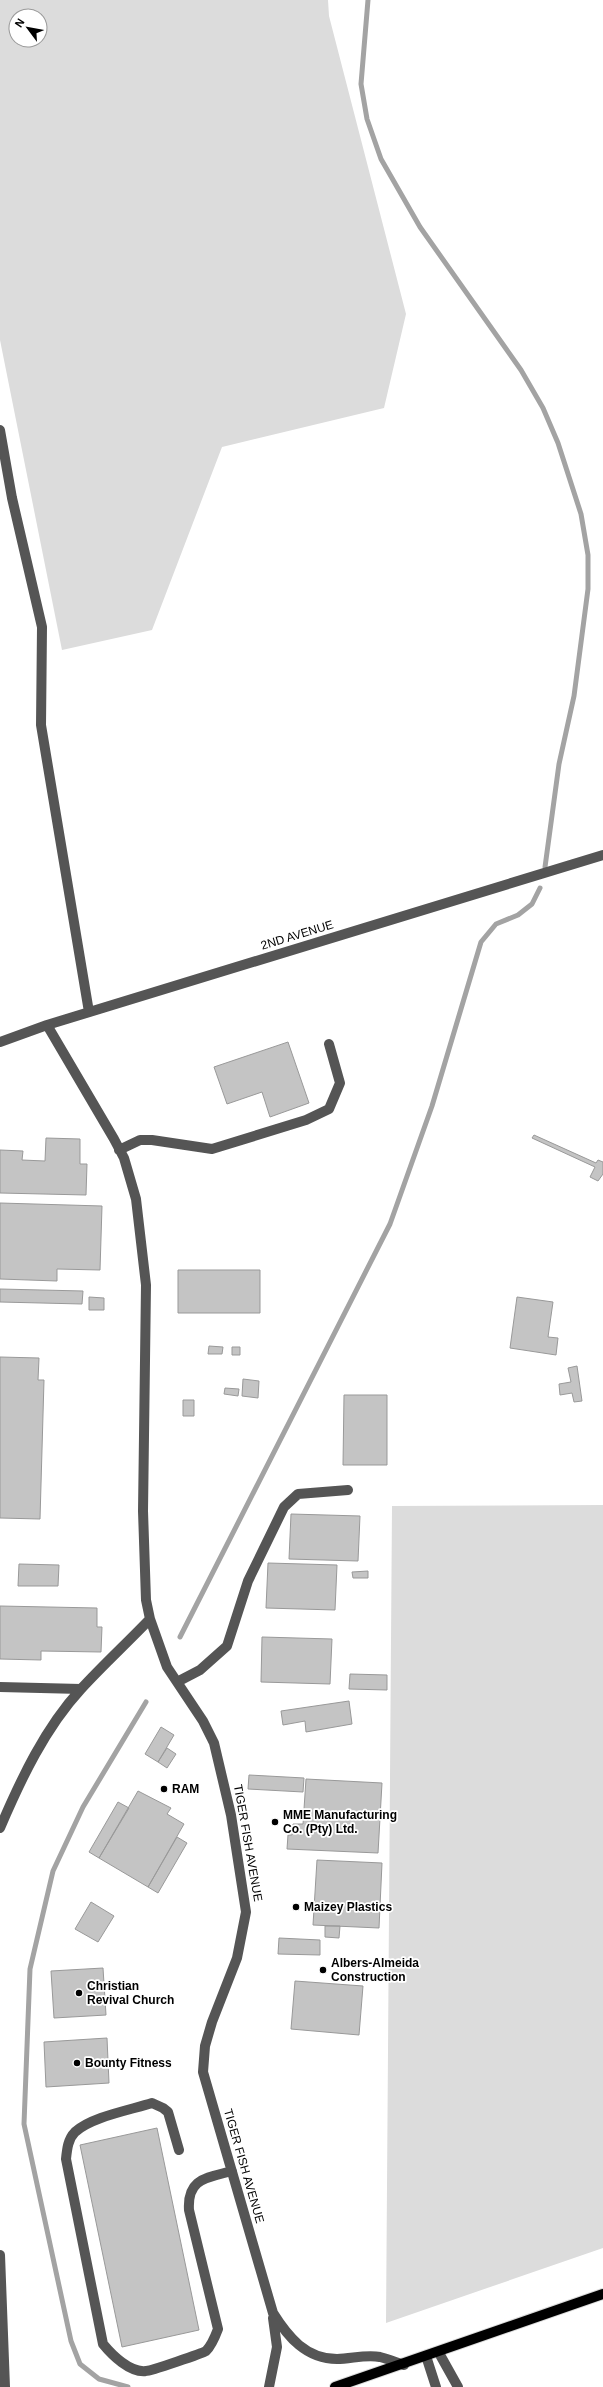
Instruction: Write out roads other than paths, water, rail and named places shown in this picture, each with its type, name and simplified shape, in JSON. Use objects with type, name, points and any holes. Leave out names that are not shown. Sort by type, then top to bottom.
[{"type":"main road","points":[[335,2387],[439,2353],[603,2294]]},
{"type":"street","points":[[0,430],[12,498],[42,627],[41,725],[89,1012]]},
{"type":"street","name":"2ND AVENUE","points":[[0,1042],[47,1025],[603,855]]},
{"type":"street","name":"TIGER FISH AVENUE","points":[[47,1025],[100,1112],[119,1150],[136,1199],[146,1285],[143,1511],[146,1600],[155,1638],[167,1667],[203,1721],[214,1743],[231,1815],[246,1912],[237,1958],[210,2028],[205,2046],[203,2072],[268,2293]]},
{"type":"street","points":[[119,1150],[140,1140],[152,1140],[212,1149],[306,1120],[329,1110],[340,1084],[329,1044]]},
{"type":"street","points":[[177,1682],[200,1670],[227,1646],[248,1581],[284,1507],[298,1494],[348,1490]]},
{"type":"street","points":[[0,1828],[35,1754],[57,1720],[81,1689],[150,1619]]},
{"type":"street","points":[[0,1687],[81,1689]]},
{"type":"street","points":[[179,2150],[168,2112],[152,2103],[90,2122],[75,2132],[68,2144],[66,2158],[104,2344],[114,2358],[145,2372],[206,2352],[213,2341],[218,2329],[189,2210],[188,2195],[196,2183],[205,2178],[232,2170]]},
{"type":"street","points":[[0,2255],[5,2387]]},
{"type":"street","points":[[268,2293],[273,2313],[284,2331],[295,2344],[307,2352],[336,2359],[380,2357],[404,2365]]},
{"type":"street","points":[[268,2293],[277,2347],[269,2387]]},
{"type":"street","points":[[439,2353],[458,2387]]},
{"type":"street","points":[[426,2356],[436,2387]]},
{"type":"waterway","points":[[368,0],[361,84],[367,119],[381,159],[420,227],[521,370],[543,408],[558,443],[581,514],[588,555],[588,589],[574,696],[559,764],[545,867]]},
{"type":"waterway","points":[[180,1637],[390,1224],[432,1106],[481,942],[496,924],[518,915],[532,904],[540,888]]},
{"type":"waterway","points":[[128,2387],[99,2379],[80,2364],[71,2341],[24,2124],[30,1969],[53,1871],[83,1807],[146,1702]]},
{"type":"place","name":"RAM","points":[[164,1789]]},
{"type":"place","name":"MME Manufacturing Co. (Pty) Ltd.","points":[[275,1822]]},
{"type":"place","name":"Maizey Plastics","points":[[296,1907]]},
{"type":"place","name":"Albers-Almeida Construction","points":[[323,1970]]},
{"type":"place","name":"Christian Revival Church","points":[[79,1993]]},
{"type":"place","name":"Bounty Fitness","points":[[77,2063]]}]
